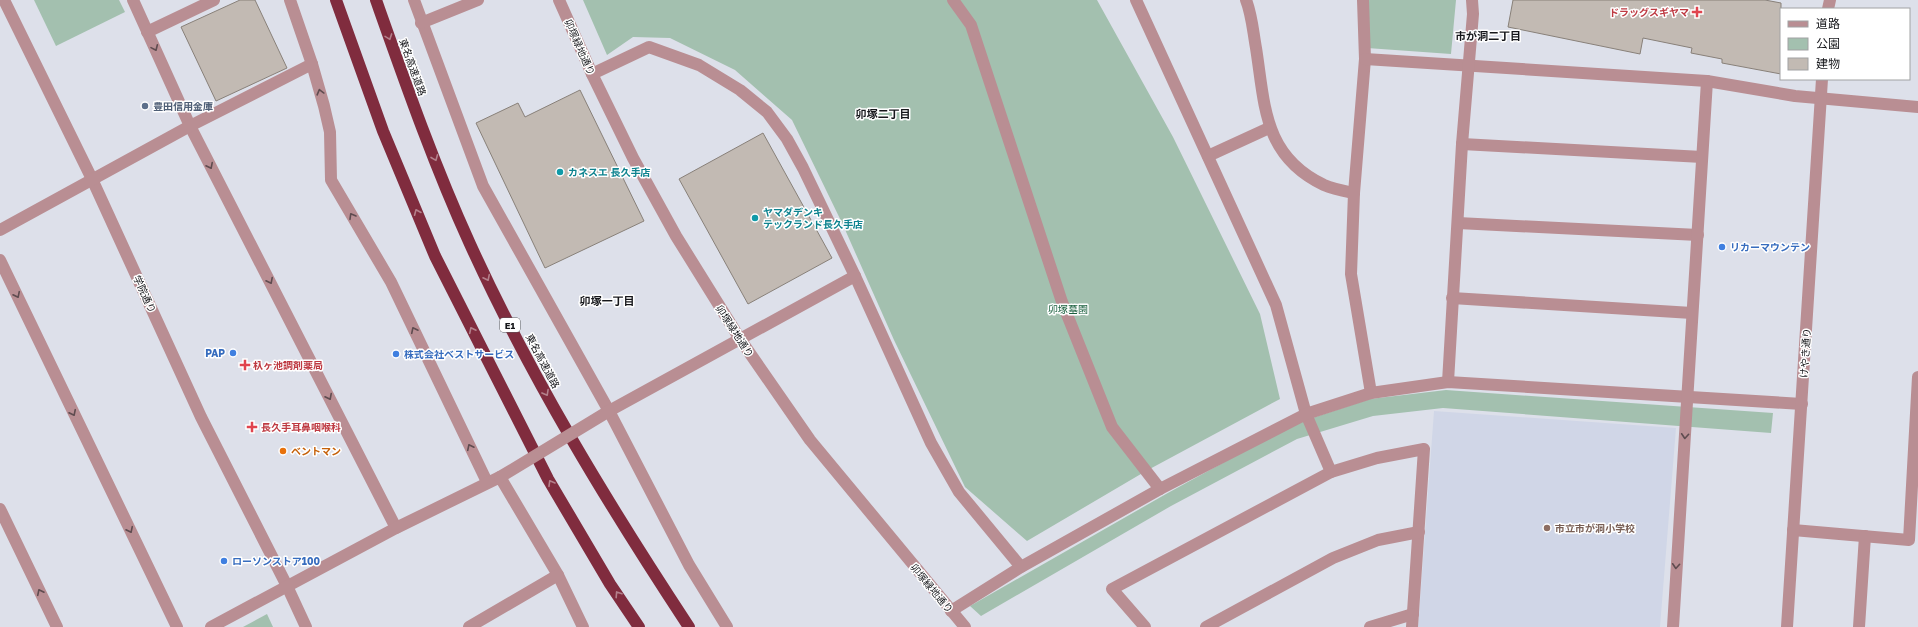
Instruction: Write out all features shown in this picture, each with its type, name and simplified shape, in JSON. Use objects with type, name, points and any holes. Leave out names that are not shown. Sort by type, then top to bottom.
[{"type":"highway","points":[[336,0],[383,131],[435,256],[548,478],[610,584],[639,627]]},
{"type":"highway","name":"東名高速道路","points":[[376,0],[422,128],[470,244],[520,346],[588,469],[688,627]]},
{"type":"street","name":"学院通り","points":[[4,0],[92,179],[201,417],[288,586],[306,627]]},
{"type":"street","points":[[133,0],[190,126],[396,528]]},
{"type":"street","points":[[147,32],[214,0]]},
{"type":"street","points":[[290,0],[312,64],[330,132],[332,180],[391,282],[487,482]]},
{"type":"street","points":[[414,0],[421,23],[483,186],[609,411],[665,522],[727,627]]},
{"type":"street","points":[[421,23],[478,0]]},
{"type":"street","name":"卯塚緑地通り","points":[[559,0],[592,74],[633,158],[676,236],[740,339],[810,440],[965,627]]},
{"type":"street","points":[[953,0],[971,25],[1062,302],[1112,427],[1160,489]]},
{"type":"street","points":[[1136,0],[1276,305],[1306,414],[1331,472]]},
{"type":"street","points":[[1246,0],[1252,24],[1269,128],[1279,147],[1290,160],[1309,176],[1325,185],[1354,193]]},
{"type":"street","points":[[1363,0],[1365,59],[1354,193],[1351,274],[1371,392]]},
{"type":"street","points":[[1448,382],[1462,144],[1473,14],[1472,0]]},
{"type":"street","points":[[592,74],[649,47],[699,65],[740,90],[767,112],[786,139],[803,168],[855,276],[931,444],[959,492],[1021,567]]},
{"type":"street","points":[[1365,59],[1469,67],[1487,66],[1707,80],[1820,99],[1918,107]]},
{"type":"street","points":[[0,230],[190,126],[312,64]]},
{"type":"street","points":[[1673,627],[1707,80]]},
{"type":"street","name":"けやき通り","points":[[1787,627],[1822,80]]},
{"type":"street","points":[[1208,156],[1269,128]]},
{"type":"street","points":[[1462,144],[1702,157]]},
{"type":"street","points":[[1458,223],[1698,236]]},
{"type":"street","points":[[0,260],[177,627]]},
{"type":"street","points":[[211,627],[396,528],[487,482],[500,477],[609,411],[855,276]]},
{"type":"street","points":[[1452,298],[1692,313]]},
{"type":"street","points":[[1793,530],[1908,540],[1918,377]]},
{"type":"street","points":[[951,611],[1021,567],[1160,489],[1306,414],[1371,392],[1448,382],[1802,404]]},
{"type":"street","points":[[1145,627],[1112,589],[1331,472],[1377,458],[1424,449],[1412,627]]},
{"type":"street","points":[[500,477],[558,575],[583,627]]},
{"type":"street","points":[[0,509],[57,627]]},
{"type":"street","points":[[1206,627],[1334,558],[1378,540],[1419,532]]},
{"type":"street","points":[[1859,627],[1865,536]]},
{"type":"street","points":[[468,627],[558,575]]},
{"type":"street","points":[[1370,627],[1413,614]]},
{"type":"shaded area","name":"市立市が洞小学校","points":[[1434,411],[1676,428],[1660,627],[1418,627]]},
{"type":"green space","points":[[34,0],[119,0],[125,12],[56,46]]},
{"type":"green space","name":"卯塚墓園","points":[[583,0],[1097,0],[1173,137],[1260,314],[1280,399],[1146,471],[1027,541],[965,487],[894,340],[843,225],[792,120],[735,70],[670,38],[633,37],[607,55]]},
{"type":"green space","points":[[1365,0],[1456,0],[1451,54],[1367,48]]},
{"type":"green space","points":[[1446,390],[1773,413],[1771,433],[1443,408],[1373,416],[1297,439],[1171,506],[981,616],[970,606],[1166,494],[1294,424],[1370,399]]},
{"type":"green space","points":[[267,614],[273,627],[243,627]]},
{"type":"building","points":[[240,0],[255,0],[287,68],[216,101],[181,27]]},
{"type":"building","points":[[1513,0],[1765,0],[1781,3],[1780,74],[1722,63],[1722,59],[1691,53],[1692,48],[1643,38],[1640,54],[1508,27]]},
{"type":"building","name":"カネスエ 長久手店","points":[[580,90],[644,221],[545,268],[476,123],[518,103],[525,117]]},
{"type":"building","name":"ヤマダデンキ テックランド長久手店","points":[[763,133],[832,258],[748,304],[679,179]]},
{"type":"place","name":"ドラッグスギヤマ","points":[[1697,12]]},
{"type":"place","name":"豊田信用金庫","points":[[145,106]]},
{"type":"place","name":"カネスエ 長久手店","points":[[560,172]]},
{"type":"place","name":"ヤマダデンキ テックランド長久手店","points":[[755,218]]},
{"type":"place","name":"リカーマウンテン","points":[[1722,247]]},
{"type":"place","name":"PAP","points":[[233,353]]},
{"type":"place","name":"株式会社ベストサービス","points":[[396,354]]},
{"type":"place","name":"杁ヶ池調剤薬局","points":[[245,365]]},
{"type":"place","name":"長久手耳鼻咽喉科","points":[[252,427]]},
{"type":"place","name":"ベントマン","points":[[283,451]]},
{"type":"place","name":"市立市が洞小学校","points":[[1547,528]]},
{"type":"place","name":"ローソンストア100","points":[[224,561]]},
{"type":"district","name":"市が洞二丁目","points":[[1488,35]]},
{"type":"district","name":"卯塚二丁目","points":[[883,113]]},
{"type":"district","name":"卯塚一丁目","points":[[607,300]]}]
